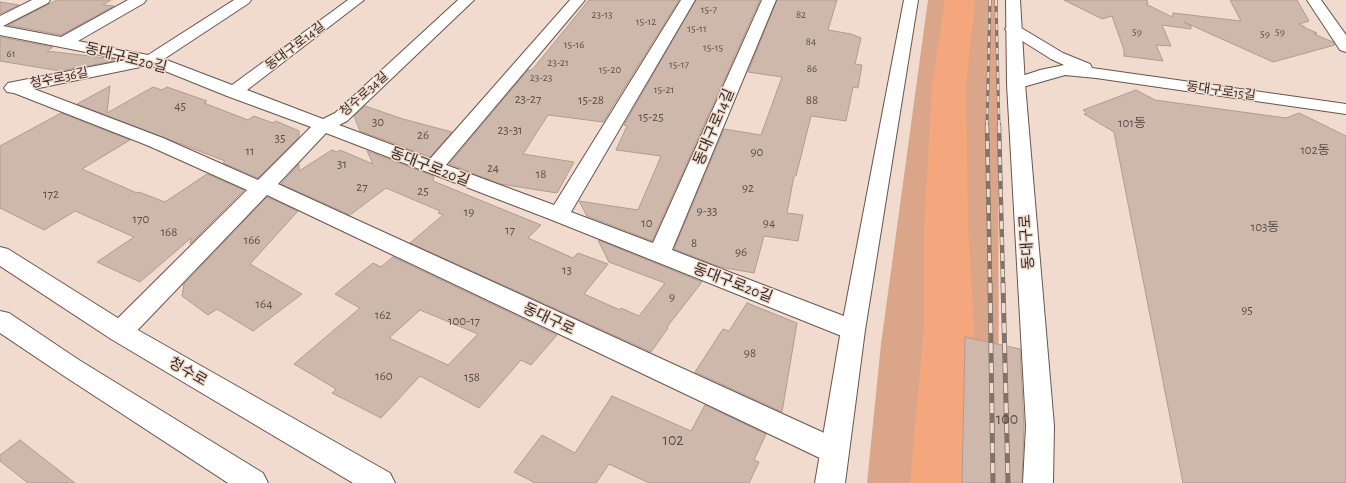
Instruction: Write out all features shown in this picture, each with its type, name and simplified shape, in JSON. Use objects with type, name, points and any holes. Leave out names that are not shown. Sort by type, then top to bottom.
[{"type":"street","points":[[0,22],[43,0]]},
{"type":"street","points":[[62,43],[139,0]]},
{"type":"street","name":"청수로36길","points":[[7,89],[151,60],[244,0]]},
{"type":"street","name":"동대구로14길","points":[[233,92],[357,0]]},
{"type":"street","name":"청수로34길","points":[[120,332],[323,126],[340,117],[466,0]]},
{"type":"street","points":[[433,168],[578,0]]},
{"type":"street","points":[[559,215],[688,0]]},
{"type":"street","name":"동대구로14길","points":[[659,255],[769,0]]},
{"type":"street","points":[[830,483],[853,330],[911,0]]},
{"type":"street","name":"동대구로","points":[[1013,0],[1016,84],[1040,426],[1038,483]]},
{"type":"street","points":[[1314,0],[1346,47]]},
{"type":"street","points":[[1013,29],[1057,56],[1096,73]]},
{"type":"street","name":"동대구로20길","points":[[0,30],[151,60],[559,215],[853,330]]},
{"type":"street","points":[[1016,84],[1046,74],[1065,70],[1096,73]]},
{"type":"street","name":"동대구로15길","points":[[1096,73],[1346,109]]},
{"type":"street","points":[[7,89],[156,142],[264,187]]},
{"type":"street","name":"동대구로","points":[[264,187],[834,451]]},
{"type":"street","name":"청수로","points":[[0,255],[120,332],[380,483]]},
{"type":"street","points":[[0,320],[77,372],[253,483]]},
{"type":"street","points":[[834,451],[838,483]]},
{"type":"shaded area","points":[[928,0],[998,0],[999,483],[867,483],[881,344]]},
{"type":"building","points":[[57,0],[111,0],[103,5],[114,6],[61,35],[8,25]]},
{"type":"building","points":[[589,0],[679,0],[603,122],[548,115],[523,154],[574,162],[557,193],[500,184],[449,164],[528,70],[532,70]]},
{"type":"building","points":[[696,0],[760,0],[652,241],[587,216],[579,201],[638,210],[661,156],[616,150],[627,126],[624,125]]},
{"type":"building","points":[[777,0],[837,0],[828,30],[851,34],[861,38],[855,64],[862,65],[858,88],[853,87],[846,121],[811,116],[796,176],[794,176],[787,213],[803,215],[798,241],[764,236],[754,273],[720,267],[674,249],[724,129],[761,135],[782,77],[748,72]]},
{"type":"building","points":[[1064,0],[1147,0],[1148,3],[1146,4],[1172,17],[1173,13],[1241,21],[1230,0],[1297,0],[1309,21],[1299,24],[1317,33],[1314,34],[1333,42],[1335,45],[1273,62],[1184,22],[1191,26],[1191,29],[1162,25],[1171,46],[1156,45],[1163,61],[1124,56],[1124,50],[1112,16],[1102,19]]},
{"type":"building","points":[[0,2],[19,5],[0,14]]},
{"type":"building","points":[[0,37],[53,47],[47,51],[114,59],[114,61],[60,71],[0,61]]},
{"type":"building","points":[[110,86],[107,113],[153,87],[162,90],[167,87],[207,101],[204,103],[248,120],[254,116],[273,123],[276,121],[299,131],[299,137],[258,178],[223,163],[225,161],[77,104]]},
{"type":"building","points":[[1136,90],[1155,100],[1286,118],[1299,113],[1346,136],[1346,483],[1183,483],[1114,132],[1084,114],[1087,113],[1083,110]]},
{"type":"building","points":[[365,106],[403,119],[452,132],[430,157],[360,131],[354,116]]},
{"type":"building","points":[[61,113],[130,140],[82,169],[137,193],[139,192],[165,202],[207,174],[244,190],[190,244],[191,238],[140,282],[97,262],[134,237],[75,211],[44,230],[0,208],[0,146]]},
{"type":"building","points":[[332,150],[337,152],[340,150],[373,164],[367,151],[434,176],[433,181],[541,225],[528,238],[573,258],[578,253],[608,264],[584,294],[620,310],[621,308],[639,316],[665,283],[609,262],[598,240],[702,282],[667,327],[668,328],[651,352],[410,243],[443,215],[438,213],[440,211],[386,188],[350,215],[281,184],[299,164],[299,171]]},
{"type":"building","points":[[267,197],[298,211],[250,264],[302,294],[253,331],[217,309],[208,315],[182,296],[184,284]]},
{"type":"building","points":[[393,257],[557,335],[531,365],[521,360],[479,408],[420,376],[381,418],[332,393],[336,389],[294,364],[360,308],[335,294],[373,263],[381,267]],"holes":[[[420,310],[478,334],[448,365],[389,338]]]},
{"type":"building","points":[[747,303],[797,323],[782,412],[695,372],[723,329],[729,331]]},
{"type":"building","points":[[965,337],[1020,349],[1024,426],[1022,483],[962,483]]},
{"type":"building","points":[[612,396],[691,431],[705,405],[766,434],[754,460],[759,462],[749,483],[649,483],[609,464],[596,483],[535,483],[514,472],[542,435],[575,453]]},
{"type":"building","points":[[20,440],[75,483],[28,483],[0,461],[0,455]]},
{"type":"waterway","points":[[939,483],[949,327],[946,228],[949,85],[960,0]]},
{"type":"railway","points":[[987,126],[990,0]]},
{"type":"railway","points":[[996,0],[999,126]]},
{"type":"railway","points":[[999,125],[1003,284]]},
{"type":"railway","points":[[987,126],[990,284]]},
{"type":"railway","points":[[990,283],[993,483]]},
{"type":"railway","points":[[1003,283],[1008,483]]}]
